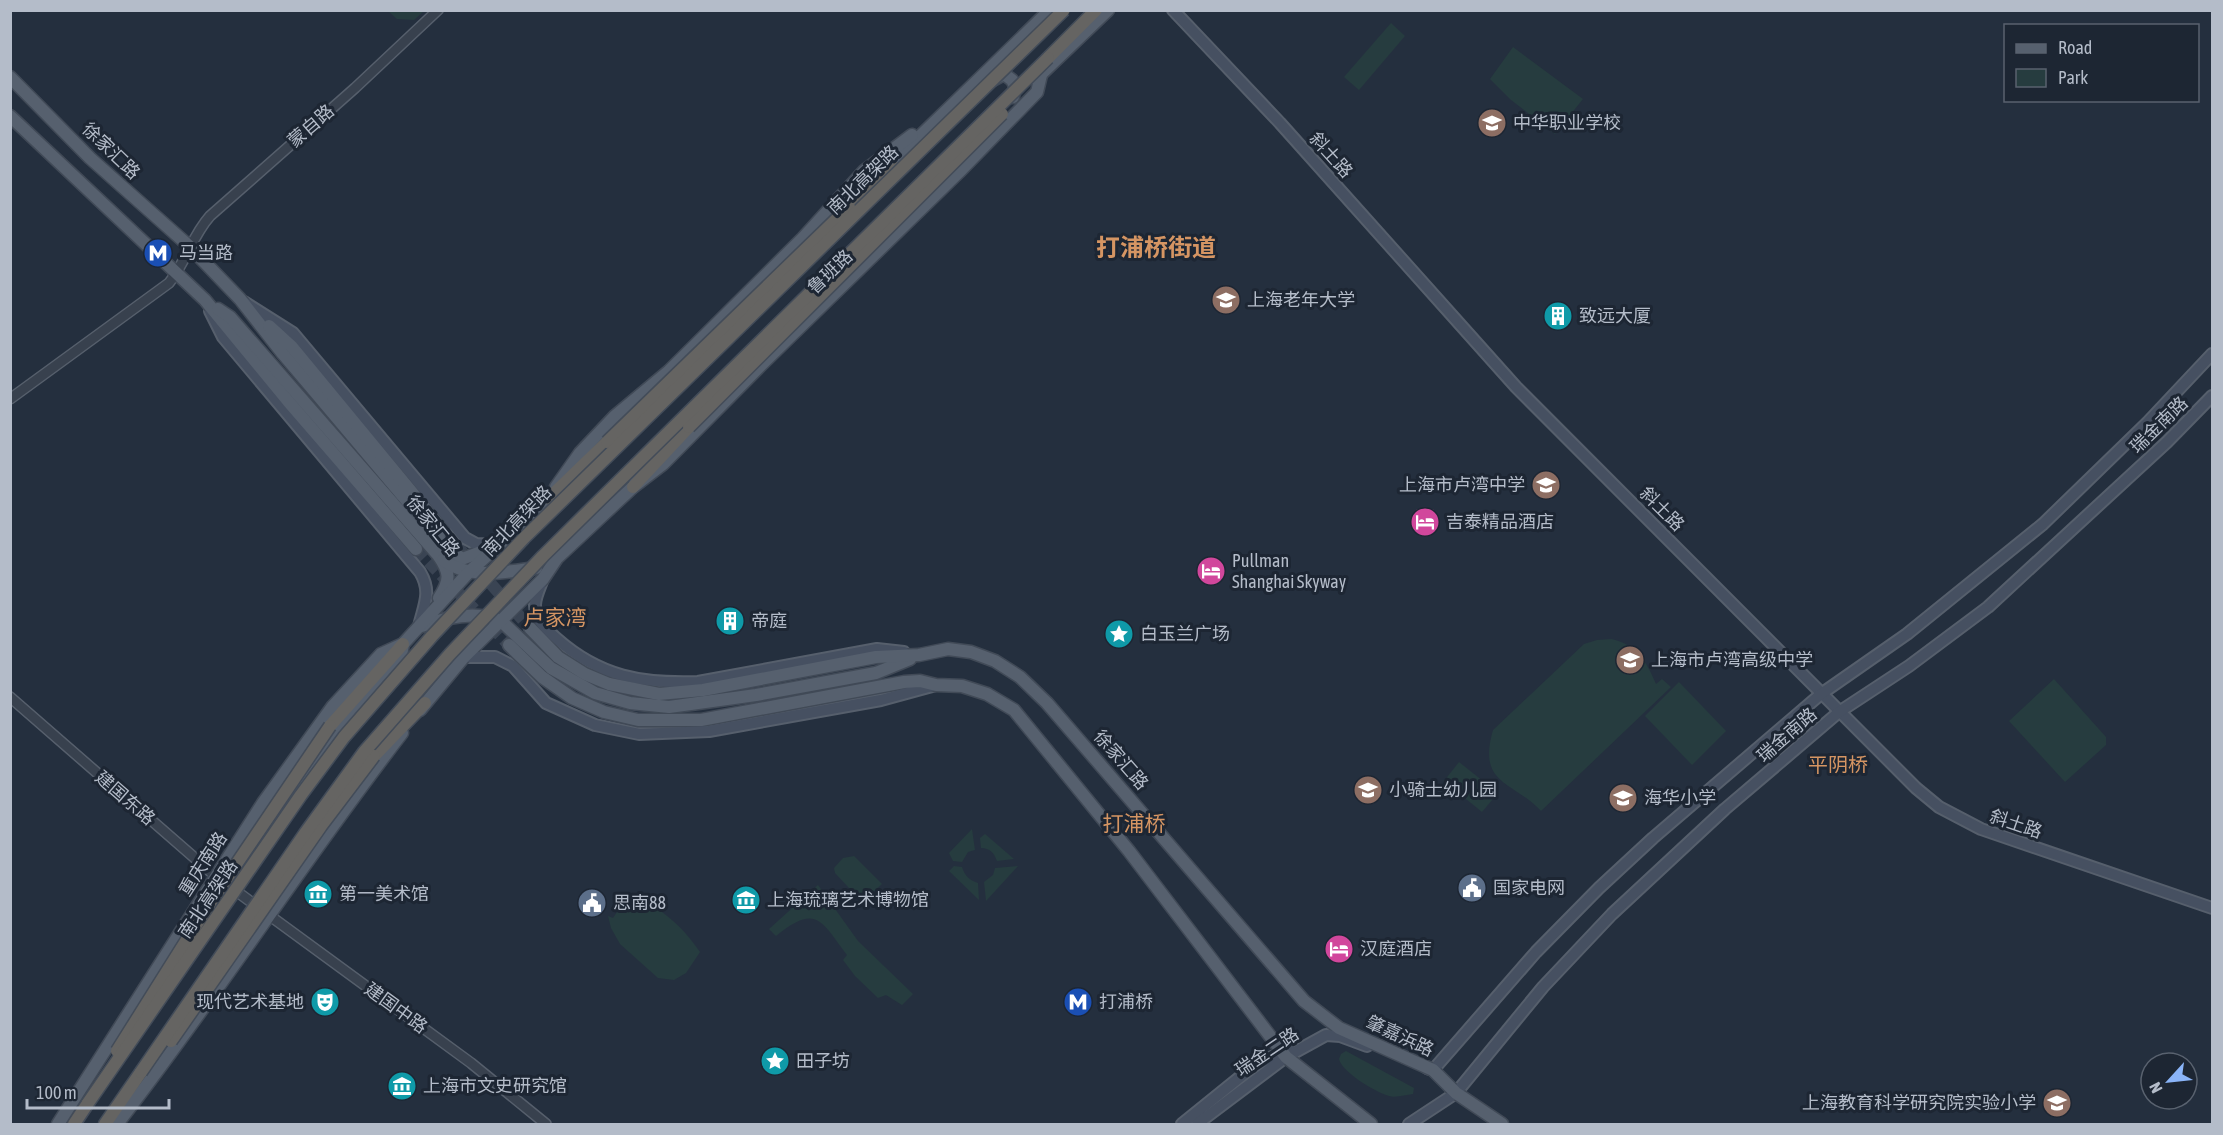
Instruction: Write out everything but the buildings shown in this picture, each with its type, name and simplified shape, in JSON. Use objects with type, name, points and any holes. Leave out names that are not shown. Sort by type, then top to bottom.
[{"type":"highway","name":"南北高架路","points":[[72,1125],[301,795],[344,737],[425,645],[524,538],[909,154],[1065,10]]},
{"type":"highway","points":[[105,1125],[306,832],[364,752],[450,654],[551,548],[1096,10]]},
{"type":"highway","points":[[633,487],[689,427],[981,137],[1009,107],[1048,58]]},
{"type":"highway","points":[[549,498],[849,207],[909,154]]},
{"type":"highway","points":[[88,1103],[129,1029],[330,726],[403,644]]},
{"type":"highway","points":[[141,1072],[165,1049],[182,1028],[321,826],[374,756],[425,703]]},
{"type":"main road","name":"鲁班路","points":[[469,572],[549,498],[574,480],[733,326],[857,197],[891,158],[999,61],[1050,10]]},
{"type":"main road","name":"鲁班路","points":[[633,487],[642,468],[755,349],[1013,97],[1041,75],[1108,10]]},
{"type":"main road","name":"斜土路","points":[[1173,10],[1280,123],[1516,387],[1916,788],[1939,807],[1964,822],[2001,837],[2212,908]]},
{"type":"main road","name":"鲁班路","points":[[909,154],[974,96],[999,70],[999,61]]},
{"type":"main road","name":"鲁班路","points":[[974,96],[1004,74],[1012,80],[1015,86],[1013,97]]},
{"type":"main road","name":"鲁班路","points":[[501,621],[543,579],[557,558],[633,487],[663,464],[959,172],[1037,92],[1041,75]]},
{"type":"main road","name":"徐家汇路","points":[[10,77],[90,158],[189,246],[240,299],[283,354],[445,546],[462,560],[498,545]]},
{"type":"main road","name":"鲁班路","points":[[909,154],[944,111]]},
{"type":"main road","name":"徐家汇路","points":[[10,116],[205,300],[230,318],[438,555],[447,567],[446,588],[419,628]]},
{"type":"main road","points":[[891,158],[909,154]]},
{"type":"main road","name":"鲁班路","points":[[549,498],[580,453],[608,423],[669,370],[803,238],[864,171],[891,158]]},
{"type":"main road","points":[[810,296],[838,290]]},
{"type":"main road","name":"徐家汇路","points":[[240,299],[293,333],[465,538],[476,544],[498,545]]},
{"type":"main road","points":[[240,299],[292,347],[443,530]]},
{"type":"main road","name":"徐家汇路","points":[[205,300],[288,401],[416,549]]},
{"type":"main road","points":[[205,300],[224,337],[427,583],[428,594],[419,628]]},
{"type":"main road","name":"瑞金南路","points":[[1433,1070],[1536,952],[1599,888],[1653,838],[1821,694],[1907,634],[2043,524],[2148,422],[2212,354]]},
{"type":"main road","name":"瑞金南路","points":[[1409,1125],[1456,1093],[1543,987],[1612,914],[1725,808],[1839,712],[1909,666],[1988,607],[2167,442],[2212,396]]},
{"type":"main road","points":[[438,555],[452,566],[469,572],[494,573],[537,568],[557,558]]},
{"type":"main road","name":"重庆南路","points":[[58,1125],[159,963],[263,803],[333,706],[381,654],[403,644],[469,572]]},
{"type":"main road","name":"徐家汇路","points":[[543,579],[535,603],[537,616],[545,628],[577,656],[610,673],[628,677],[668,683],[698,682],[877,649],[919,655]]},
{"type":"main road","points":[[419,628],[458,616],[478,615],[501,621]]},
{"type":"main road","name":"徐家汇路","points":[[501,621],[551,668],[595,693],[630,703],[669,707],[756,695],[876,673],[919,655]]},
{"type":"main road","points":[[117,1125],[171,1056],[268,914],[364,783],[425,703],[464,657],[501,621]]},
{"type":"main road","name":"徐家汇路","points":[[530,628],[558,657],[585,674],[609,684],[659,694],[703,690],[876,657],[919,655],[948,649],[971,652],[995,661],[1020,677],[1074,733],[1304,1001],[1339,1028]]},
{"type":"main road","name":"重庆南路","points":[[72,1125],[228,886],[336,729],[401,656],[403,644]]},
{"type":"main road","points":[[509,645],[542,677],[572,698],[604,712],[638,720],[702,720],[904,682],[920,681],[936,685],[962,686],[987,694],[1014,710],[1129,851],[1283,1054],[1371,1125]]},
{"type":"main road","points":[[464,657],[495,657],[513,666],[546,703],[595,724],[639,734],[709,731],[881,700],[936,685]]},
{"type":"main road","points":[[110,1125],[258,906],[368,753],[402,719],[425,703]]},
{"type":"main road","name":"肇嘉浜路","points":[[1339,1028],[1433,1070],[1456,1093],[1502,1125]]},
{"type":"main road","name":"瑞金二路","points":[[1197,1125],[1283,1054],[1326,1035],[1340,1036],[1433,1070]]},
{"type":"main road","points":[[1182,1125],[1255,1065],[1283,1054]]},
{"type":"street","name":"蒙自路","points":[[189,246],[198,229],[210,216],[355,88],[438,10]]},
{"type":"street","points":[[10,399],[159,291],[177,274],[189,246]]},
{"type":"street","name":"建国东路","points":[[10,697],[216,878],[243,896]]},
{"type":"street","name":"建国中路","points":[[243,896],[471,1063],[546,1125]]},
{"type":"green space","points":[[388,11],[424,11],[414,20],[397,19]]},
{"type":"green space","points":[[1391,23],[1405,36],[1359,90],[1344,77]]},
{"type":"green space","points":[[1513,47],[1583,99],[1555,134],[1511,100],[1490,79]]},
{"type":"green space","points":[[1611,639],[1620,641],[1640,655],[1656,684],[1662,679],[1671,687],[1541,811],[1500,780],[1494,772],[1490,762],[1489,748],[1493,730],[1584,644]]},
{"type":"green space","points":[[2054,679],[2106,737],[2106,745],[2065,782],[2009,721]]},
{"type":"green space","points":[[1679,682],[1726,731],[1692,765],[1645,716]]},
{"type":"green space","points":[[1459,762],[1498,793],[1482,812],[1444,781]]},
{"type":"green space","points":[[972,829],[975,850],[968,852],[962,862],[953,861],[949,853]]},
{"type":"green space","points":[[985,834],[1014,859],[997,861],[991,852],[981,848],[980,838]]},
{"type":"green space","points":[[854,856],[882,884],[862,902],[835,873],[834,868],[843,858]]},
{"type":"green space","points":[[954,866],[962,867],[968,877],[978,883],[979,900],[949,871]]},
{"type":"green space","points":[[1018,866],[986,901],[984,882],[993,875],[995,868]]},
{"type":"green space","points":[[818,885],[858,941],[913,994],[902,1005],[886,995],[878,998],[855,976],[843,960],[847,955],[831,933],[817,920],[801,920],[776,936],[769,929]]},
{"type":"green space","points":[[634,897],[653,906],[671,919],[700,952],[686,973],[674,980],[658,978],[620,944],[611,928],[608,916],[613,918],[623,903],[617,898]]},
{"type":"green space","points":[[1346,1051],[1414,1088],[1413,1094],[1389,1096],[1360,1081],[1341,1064],[1339,1059]]},
{"type":"tunnel","points":[[443,530],[530,628]]},
{"type":"tunnel","points":[[416,549],[509,645]]},
{"type":"place","name":"中华职业学校","points":[[1492,123]]},
{"type":"place","name":"马当路","points":[[158,253]]},
{"type":"place","name":"上海老年大学","points":[[1226,300]]},
{"type":"place","name":"致远大厦","points":[[1558,316]]},
{"type":"place","name":"上海市卢湾中学","points":[[1546,485]]},
{"type":"place","name":"吉泰精品酒店","points":[[1425,522]]},
{"type":"place","name":"Pullman Shanghai Skyway","points":[[1211,571]]},
{"type":"place","name":"帝庭","points":[[730,621]]},
{"type":"place","name":"白玉兰广场","points":[[1119,634]]},
{"type":"place","name":"上海市卢湾高级中学","points":[[1630,660]]},
{"type":"place","name":"小骑士幼儿园","points":[[1368,790]]},
{"type":"place","name":"海华小学","points":[[1623,798]]},
{"type":"place","name":"国家电网","points":[[1472,888]]},
{"type":"place","name":"第一美术馆","points":[[318,894]]},
{"type":"place","name":"上海琉璃艺术博物馆","points":[[746,900]]},
{"type":"place","name":"思南88","points":[[592,903]]},
{"type":"place","name":"汉庭酒店","points":[[1339,949]]},
{"type":"place","name":"现代艺术基地","points":[[325,1002]]},
{"type":"place","name":"打浦桥","points":[[1078,1002]]},
{"type":"place","name":"田子坊","points":[[775,1061]]},
{"type":"place","name":"上海市文史研究馆","points":[[402,1086]]},
{"type":"place","name":"上海教育科学研究院实验小学","points":[[2057,1103]]},
{"type":"district","name":"打浦桥街道","points":[[1156,248]]},
{"type":"district","name":"卢家湾","points":[[555,618]]},
{"type":"district","name":"平阴桥","points":[[1838,765]]},
{"type":"district","name":"打浦桥","points":[[1134,824]]}]
